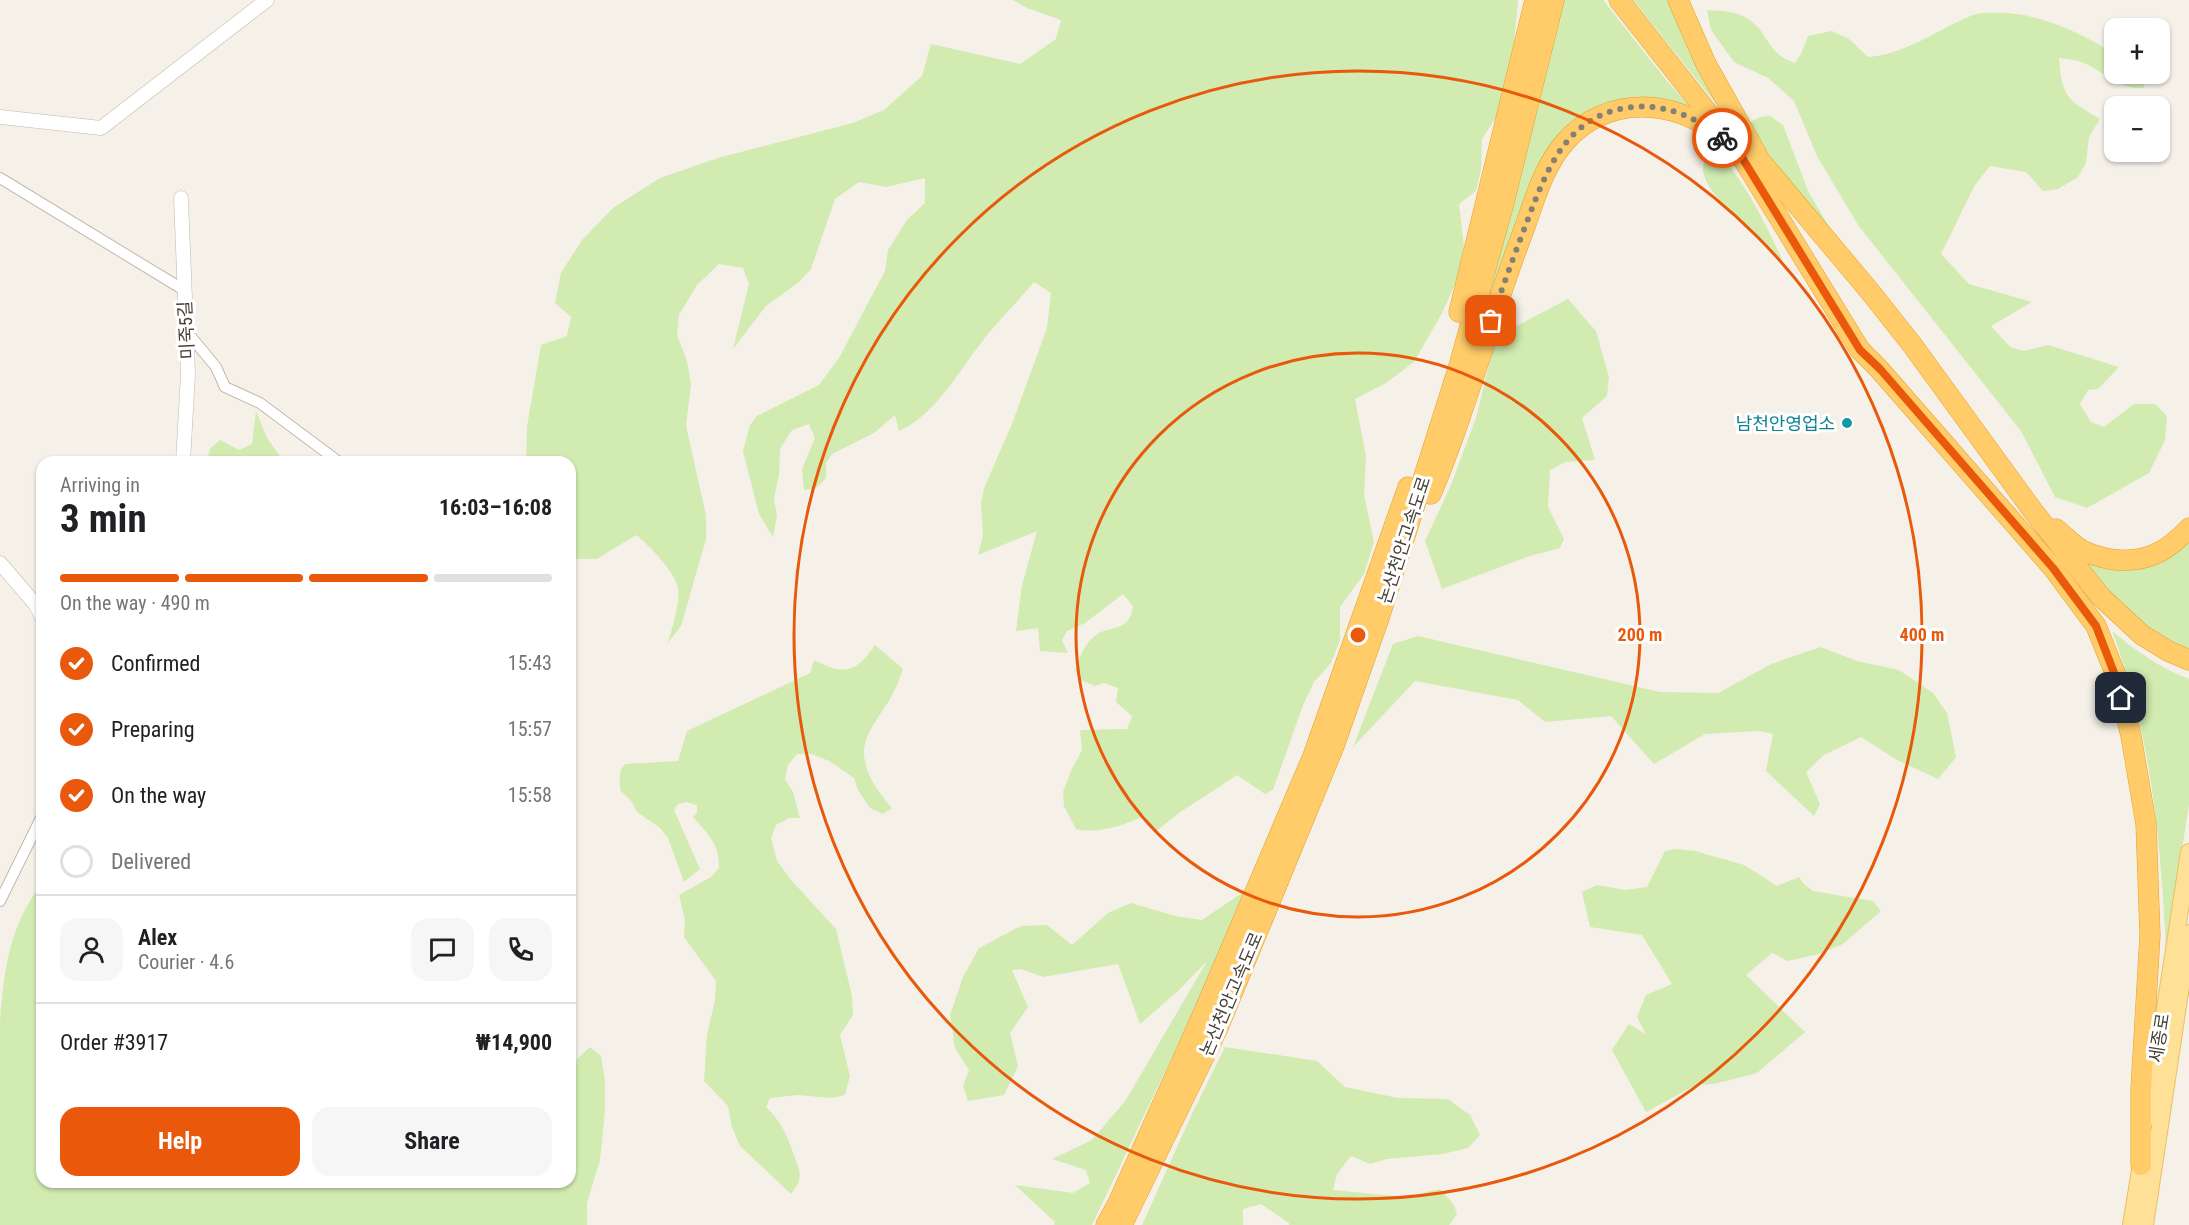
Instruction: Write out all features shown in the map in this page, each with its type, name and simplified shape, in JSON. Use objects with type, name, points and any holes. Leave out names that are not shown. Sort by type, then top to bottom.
[{"type":"highway","name":"논산천안고속도로","points":[[1106,1225],[1203,1014],[1313,756],[1406,492],[1451,345],[1535,0]]},
{"type":"highway","name":"논산천안고속도로","points":[[1122,1225],[1217,1030],[1334,746],[1378,621],[1459,366],[1503,206],[1554,0]]},
{"type":"highway","points":[[1618,0],[1738,151],[1860,350],[1880,369],[2053,568],[2096,626],[2116,678],[2131,736],[2146,824],[2150,935],[2141,1089],[2141,1165]]},
{"type":"highway","points":[[1632,0],[1764,168],[1872,294],[1913,346],[2033,511],[2101,597],[2142,635],[2168,651],[2189,660]]},
{"type":"highway","points":[[1678,0],[1706,64],[1764,168]]},
{"type":"highway","points":[[1378,621],[1445,460],[1498,300],[1544,177],[1564,143],[1580,128],[1600,116],[1624,108],[1644,106],[1668,110],[1691,118],[1716,133],[1738,151]]},
{"type":"highway","points":[[2033,511],[2082,550],[2097,557],[2130,561],[2146,558],[2178,540],[2189,528]]},
{"type":"highway","points":[[2053,568],[2118,628],[2173,666],[2189,672]]},
{"type":"main road","name":"세종로","points":[[2131,1225],[2189,852]]},
{"type":"main road","name":"세종로","points":[[2145,1225],[2189,933]]},
{"type":"street","points":[[0,117],[102,128],[267,0]]},
{"type":"street","points":[[0,178],[184,290]]},
{"type":"street","name":"미죽5길","points":[[181,198],[188,374],[183,456]]},
{"type":"street","points":[[186,332],[216,367],[225,387],[260,403],[331,456]]},
{"type":"street","points":[[0,563],[36,605]]},
{"type":"street","points":[[0,901],[36,828]]},
{"type":"green space","points":[[1013,0],[1518,0],[1513,53],[1500,111],[1482,139],[1481,170],[1476,191],[1459,204],[1464,246],[1457,280],[1442,313],[1414,362],[1386,383],[1355,399],[1366,457],[1364,495],[1374,542],[1364,574],[1340,607],[1340,640],[1331,663],[1314,682],[1303,705],[1273,790],[1265,794],[1237,775],[1179,813],[1155,832],[1143,816],[1110,828],[1076,829],[1064,806],[1063,792],[1082,750],[1080,730],[1127,729],[1132,716],[1116,702],[1118,688],[1104,683],[1095,686],[1081,680],[1075,671],[1088,643],[1101,632],[1128,621],[1133,606],[1123,594],[1085,623],[1067,631],[1062,640],[1068,653],[1040,651],[1038,628],[1016,631],[1022,585],[1037,531],[978,555],[983,535],[981,503],[984,488],[1012,424],[1047,328],[1051,293],[1034,282],[990,332],[925,414],[899,431],[895,415],[874,433],[832,454],[826,463],[826,478],[816,488],[804,490],[802,469],[815,438],[809,424],[792,430],[780,449],[779,475],[774,499],[777,515],[773,537],[759,514],[743,451],[750,425],[757,416],[819,385],[839,358],[885,271],[888,250],[907,220],[925,203],[925,178],[886,187],[859,182],[835,199],[811,269],[799,282],[766,306],[733,349],[749,284],[743,268],[719,264],[697,285],[679,315],[677,335],[687,361],[691,384],[686,426],[706,515],[706,539],[681,626],[667,644],[676,616],[679,592],[666,566],[636,535],[597,559],[576,559],[576,456],[526,456],[527,426],[541,345],[567,336],[571,317],[555,303],[561,273],[582,240],[613,208],[660,178],[718,158],[853,123],[884,110],[922,76],[931,44],[1020,64],[1056,39],[1061,20],[1027,8]]},
{"type":"green space","points":[[1563,0],[1603,0],[1667,81],[1701,119],[1672,105],[1564,136],[1464,388]]},
{"type":"green space","points":[[1633,0],[1670,0],[1717,105]]},
{"type":"green space","points":[[1707,10],[1731,12],[1742,16],[1758,28],[1779,55],[1795,63],[1808,36],[1832,31],[1849,39],[1868,57],[1909,46],[1975,14],[2008,13],[2056,24],[2104,48],[2104,74],[2076,60],[2059,58],[2062,82],[2068,96],[2080,107],[2100,119],[2089,137],[2086,163],[2078,177],[2058,189],[2043,191],[2026,172],[1990,166],[1975,185],[1941,254],[1969,284],[2032,302],[1991,326],[2010,347],[2024,351],[2048,345],[2119,367],[2098,389],[2088,390],[2080,404],[2091,422],[2104,427],[2134,404],[2155,404],[2167,416],[2165,440],[2149,473],[2087,508],[2055,497],[2021,431],[1858,225],[1817,156],[1794,101],[1768,78],[1734,62],[1711,30]]},
{"type":"green space","points":[[2122,84],[2145,84],[2143,88]]},
{"type":"green space","points":[[1770,116],[1783,125],[1808,191],[1834,235],[1801,203],[1746,124],[1760,117]]},
{"type":"green space","points":[[1715,150],[1745,188],[1783,261],[1736,218],[1712,191],[1705,179],[1703,166],[1705,160]]},
{"type":"green space","points":[[1568,299],[1596,331],[1609,377],[1607,396],[1582,418],[1595,460],[1566,462],[1550,470],[1548,507],[1564,539],[1560,548],[1530,556],[1442,589],[1425,541],[1451,485],[1476,418],[1495,340],[1507,331]]},
{"type":"green space","points":[[256,411],[267,438],[280,456],[208,456],[210,449],[220,440],[239,450],[252,444]]},
{"type":"green space","points":[[2189,534],[2189,654],[2128,615],[2080,557],[2100,563]]},
{"type":"green space","points":[[2112,631],[2168,670],[2189,679],[2189,805],[2166,949],[2161,867],[2152,788],[2136,710]]},
{"type":"green space","points":[[1418,636],[1660,692],[1718,693],[1771,664],[1821,647],[1857,661],[1899,670],[1933,693],[1947,713],[1956,757],[1938,779],[1897,760],[1861,737],[1824,755],[1806,772],[1820,804],[1814,816],[1766,771],[1773,734],[1758,731],[1705,734],[1654,764],[1611,716],[1545,722],[1518,700],[1415,681],[1353,747],[1393,644]]},
{"type":"green space","points":[[875,645],[903,669],[895,689],[870,731],[864,754],[870,776],[892,808],[883,814],[870,808],[858,790],[854,778],[829,761],[812,754],[797,754],[788,765],[785,779],[793,792],[800,818],[789,818],[776,825],[771,838],[777,861],[836,929],[852,996],[853,1015],[840,1035],[850,1076],[845,1095],[832,1098],[798,1095],[770,1098],[766,1107],[776,1118],[789,1140],[798,1166],[800,1175],[798,1184],[791,1194],[740,1146],[732,1127],[728,1106],[704,1081],[707,1035],[715,1000],[716,981],[684,937],[685,920],[679,895],[711,877],[719,868],[715,845],[693,817],[697,813],[697,805],[686,802],[678,804],[674,810],[700,869],[684,882],[668,838],[660,828],[637,812],[632,802],[620,790],[620,773],[625,764],[678,761],[687,731],[810,673],[814,660],[833,668],[848,669],[862,662]]},
{"type":"green space","points":[[1676,849],[1695,851],[1744,865],[1777,886],[1799,877],[1813,891],[1873,901],[1881,911],[1843,944],[1819,954],[1788,961],[1772,953],[1746,975],[1805,1032],[1757,1073],[1714,1084],[1696,1085],[1646,1112],[1612,1050],[1629,1024],[1646,1034],[1637,1017],[1646,995],[1672,984],[1642,935],[1590,927],[1582,892],[1597,885],[1626,890],[1647,887],[1665,851]]},
{"type":"green space","points":[[1245,891],[1206,985],[1092,1225],[1054,1225],[1055,1222],[1015,1185],[1073,1193],[1090,1183],[1086,1170],[1052,1159],[1092,1140],[1126,1100],[1207,961],[1178,991],[1140,1024],[1118,964],[1043,977],[1021,969],[1012,970],[1028,1007],[1010,1033],[1018,1066],[1004,1095],[968,1101],[963,1086],[969,1070],[955,1048],[950,1015],[963,977],[979,948],[1021,926],[1047,925],[1072,945],[1108,913],[1131,903],[1175,916],[1202,920]]},
{"type":"green space","points":[[36,892],[36,1188],[576,1188],[576,1064],[577,1059],[590,1047],[601,1056],[605,1081],[605,1110],[600,1160],[587,1203],[587,1225],[0,1225],[0,1022],[10,949],[15,932]]},
{"type":"green space","points":[[1225,1047],[1317,1061],[1345,1087],[1398,1098],[1448,1099],[1470,1115],[1480,1135],[1468,1148],[1443,1154],[1387,1159],[1370,1164],[1351,1156],[1337,1174],[1333,1190],[1405,1197],[1440,1189],[1454,1205],[1457,1214],[1449,1225],[1289,1225],[1261,1204],[1243,1209],[1243,1225],[1142,1225]]},
{"type":"way so far","points":[[1491,321],[1544,177],[1564,143],[1580,128],[1600,116],[1624,108],[1644,106],[1661,108],[1691,118],[1722,138]]},
{"type":"place","name":"남천안영업소","points":[[1847,423]]},
{"type":"route","points":[[1722,138],[1738,151],[1860,350],[1880,369],[2053,568],[2096,626],[2116,678],[2121,698]]}]
